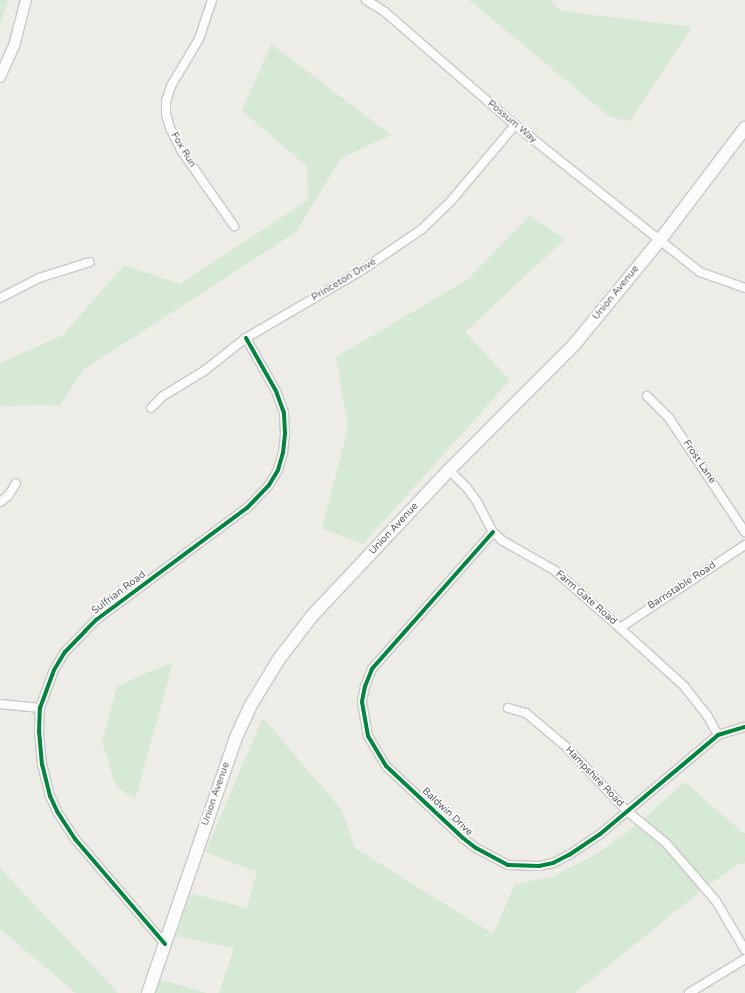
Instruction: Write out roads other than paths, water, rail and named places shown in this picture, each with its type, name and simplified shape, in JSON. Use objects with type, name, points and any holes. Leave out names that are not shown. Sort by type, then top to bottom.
[{"type":"main road","name":"Union Avenue","points":[[148,993],[223,770],[240,729],[264,682],[312,616],[449,470],[574,345],[660,240],[745,128]]},
{"type":"street","points":[[0,77],[14,46],[26,0]]},
{"type":"street","name":"Fox Run","points":[[212,0],[199,39],[171,86],[166,101],[166,114],[170,128],[181,150],[234,226]]},
{"type":"street","name":"Possum Way","points":[[366,0],[385,12],[515,125],[700,272],[745,288]]},
{"type":"street","name":"Princeton Drive","points":[[151,408],[163,396],[204,371],[246,338],[362,270],[422,229],[450,202],[515,125]]},
{"type":"street","points":[[0,298],[39,278],[90,262]]},
{"type":"street","name":"Sulfrian Road","points":[[165,944],[75,839],[57,811],[49,791],[42,765],[39,732],[40,708],[54,670],[65,652],[84,631],[96,620],[247,508],[270,485],[278,470],[284,453],[284,413],[276,391],[246,338]]},
{"type":"street","name":"Frost Lane","points":[[647,396],[669,418],[745,532]]},
{"type":"street","name":"Farm Gate Road","points":[[449,470],[463,482],[477,502],[493,532],[509,545],[554,570],[620,628],[684,686],[697,701],[718,735]]},
{"type":"street","points":[[0,502],[8,496],[16,482]]},
{"type":"street","name":"Baldwin Drive","points":[[493,532],[372,669],[365,686],[362,702],[368,736],[386,766],[462,838],[476,848],[508,864],[539,866],[564,858],[590,842],[718,735],[745,727]]},
{"type":"street","name":"Barnstable Road","points":[[620,628],[745,545]]},
{"type":"street","points":[[0,704],[40,708]]},
{"type":"street","name":"Hampshire Road","points":[[508,708],[526,713],[564,746],[627,811],[666,843],[716,901],[745,950]]},
{"type":"street","points":[[689,993],[745,959]]}]
